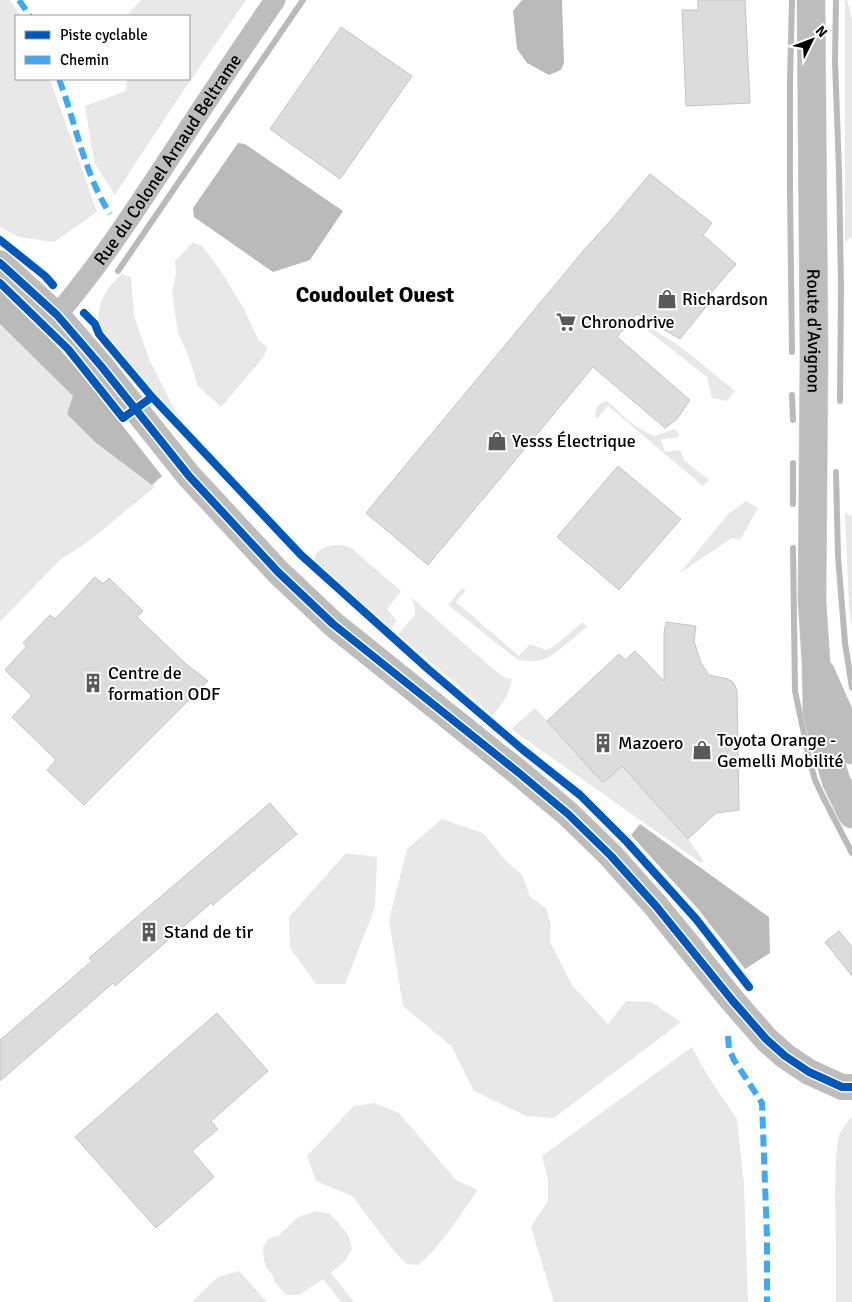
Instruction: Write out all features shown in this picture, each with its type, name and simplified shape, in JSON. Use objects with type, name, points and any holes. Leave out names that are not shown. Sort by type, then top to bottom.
[{"type":"main road","name":"Route d'Avignon","points":[[811,0],[814,344],[812,601],[817,715],[836,781],[852,814]]},
{"type":"main road","name":"Route d'Avignon","points":[[816,662],[839,714],[852,750]]},
{"type":"street","name":"Rue du Colonel Arnaud Beltrame","points":[[57,315],[77,292],[145,196],[229,66],[275,0]]},
{"type":"street","points":[[0,263],[57,315],[107,373],[189,476],[278,572],[333,624],[568,814],[611,856],[656,906],[738,1006],[766,1038],[785,1056],[809,1072],[842,1087],[852,1088]]},
{"type":"shaded area","points":[[0,0],[10,0],[20,15],[15,15],[15,80],[50,80],[97,212],[54,242],[19,237],[0,227]]},
{"type":"shaded area","points":[[141,0],[246,0],[115,195],[94,162],[85,106],[126,91],[127,80],[190,80],[190,15],[127,15]]},
{"type":"shaded area","points":[[522,0],[562,0],[564,63],[561,70],[549,75],[527,63],[517,49],[513,11]]},
{"type":"shaded area","points":[[845,0],[847,0],[852,20],[852,237],[845,242]]},
{"type":"shaded area","points":[[238,143],[245,144],[343,211],[310,260],[273,272],[194,217],[193,208]]},
{"type":"shaded area","points":[[193,242],[203,247],[221,271],[244,309],[259,341],[268,347],[263,358],[221,407],[198,386],[188,355],[178,333],[172,292],[176,274],[175,261]]},
{"type":"shaded area","points":[[122,274],[131,277],[134,316],[149,359],[185,426],[124,357],[100,325],[99,314],[102,301],[112,283]]},
{"type":"shaded area","points":[[0,290],[61,350],[162,476],[152,485],[95,442],[67,414],[73,396],[0,324]]},
{"type":"shaded area","points":[[0,324],[73,396],[68,414],[95,442],[155,487],[89,541],[60,560],[0,622]]},
{"type":"shaded area","points":[[650,327],[685,350],[735,391],[727,401],[712,398],[707,377],[647,330]]},
{"type":"shaded area","points":[[606,401],[635,425],[655,436],[674,429],[679,433],[678,437],[661,440],[665,452],[680,450],[684,460],[709,480],[703,486],[608,406],[597,419],[595,416],[597,408]]},
{"type":"shaded area","points":[[746,501],[758,508],[740,540],[732,538],[680,573],[727,515]]},
{"type":"shaded area","points":[[845,513],[852,516],[852,628],[849,608]]},
{"type":"shaded area","points":[[333,545],[351,548],[401,591],[387,609],[397,621],[390,628],[314,559],[321,549]]},
{"type":"shaded area","points":[[462,588],[466,590],[456,602],[519,656],[530,644],[546,650],[554,646],[583,622],[587,627],[547,658],[536,661],[518,660],[448,605]]},
{"type":"shaded area","points":[[411,597],[492,668],[504,677],[512,679],[505,699],[492,715],[398,634],[415,615],[415,608]]},
{"type":"shaded area","points":[[535,708],[603,783],[622,766],[688,839],[703,860],[701,863],[511,729]]},
{"type":"shaded area","points":[[515,752],[562,790],[617,841],[706,944],[702,947],[512,755]]},
{"type":"shaded area","points":[[442,819],[483,833],[506,861],[522,874],[530,897],[546,908],[551,924],[550,942],[572,985],[608,1024],[626,1001],[651,1002],[681,1022],[554,1118],[526,1116],[474,1091],[452,1047],[403,1006],[389,920],[407,849]]},
{"type":"shaded area","points":[[640,824],[769,917],[770,953],[745,969],[698,909],[631,835]]},
{"type":"shaded area","points":[[346,853],[377,857],[375,907],[345,984],[316,984],[290,948],[289,917]]},
{"type":"shaded area","points":[[692,1047],[709,1078],[737,1119],[744,1185],[748,1302],[554,1302],[531,1227],[548,1201],[548,1180],[542,1156]]},
{"type":"shaded area","points":[[375,1103],[399,1113],[456,1180],[478,1190],[435,1249],[418,1265],[407,1264],[394,1251],[352,1196],[316,1181],[307,1156],[354,1106]]},
{"type":"shaded area","points":[[850,1118],[852,1118],[852,1302],[836,1302],[836,1157],[839,1134]]},
{"type":"shaded area","points":[[316,1211],[330,1214],[348,1234],[352,1248],[346,1260],[331,1273],[354,1302],[341,1302],[323,1279],[299,1295],[286,1295],[274,1281],[273,1276],[266,1267],[263,1247],[269,1238],[278,1236],[298,1217]]},
{"type":"shaded area","points":[[239,1271],[267,1302],[192,1302],[218,1277]]},
{"type":"building","points":[[698,0],[745,0],[750,103],[686,106],[682,10],[698,10]]},
{"type":"building","points":[[341,27],[412,76],[340,179],[270,129]]},
{"type":"building","points":[[650,174],[712,223],[703,235],[736,264],[711,293],[714,297],[680,339],[637,314],[617,337],[690,400],[677,419],[665,428],[593,367],[428,565],[366,513],[584,250]]},
{"type":"building","points":[[618,466],[681,519],[619,590],[557,537]]},
{"type":"building","name":"Centre de formation ODF","points":[[95,577],[103,584],[109,578],[143,611],[137,617],[186,664],[208,681],[84,805],[47,770],[56,760],[12,717],[32,696],[5,670],[27,646],[23,643],[50,615],[55,619]]},
{"type":"building","points":[[666,622],[696,626],[694,641],[701,663],[709,675],[728,679],[733,682],[737,690],[739,810],[716,813],[688,839],[622,766],[603,783],[547,721],[619,654],[625,660],[635,651],[664,681],[664,633]]},
{"type":"building","name":"Stand de tir","points":[[270,803],[297,834],[213,905],[211,903],[115,986],[113,983],[0,1081],[0,1040],[92,961],[89,958]]},
{"type":"building","points":[[839,931],[852,947],[852,976],[825,942]]},
{"type":"building","points":[[217,1013],[268,1071],[211,1121],[218,1129],[192,1151],[214,1177],[156,1228],[75,1137]]},
{"type":"waterway","points":[[118,271],[303,0]]},
{"type":"waterway","points":[[792,0],[790,81],[792,352]]},
{"type":"waterway","points":[[836,0],[835,61],[841,287],[840,401]]},
{"type":"waterway","points":[[792,395],[793,420]]},
{"type":"waterway","points":[[793,463],[793,504]]},
{"type":"waterway","points":[[836,472],[838,556],[845,643],[852,688]]},
{"type":"waterway","points":[[793,548],[795,691],[815,780],[852,853]]},
{"type":"marked path","points":[[19,0],[29,15]]},
{"type":"marked path","points":[[59,80],[93,182],[110,214]]},
{"type":"marked path","points":[[728,1036],[729,1049],[734,1060],[762,1103],[767,1238],[767,1302]]},
{"type":"cycle path","points":[[0,240],[45,276],[53,285]]},
{"type":"cycle path","points":[[0,263],[57,315],[101,366],[189,476],[278,572],[333,624],[568,814],[611,856],[656,906],[766,1039],[785,1056],[809,1072],[842,1087],[852,1087]]},
{"type":"cycle path","points":[[0,283],[68,349],[123,418],[152,397]]},
{"type":"cycle path","points":[[84,313],[95,324],[99,334],[152,397],[301,555],[428,669],[522,749],[580,795],[627,842],[696,919],[749,987]]},
{"type":"place","name":"Richardson","points":[[667,299]]},
{"type":"place","name":"Chronodrive","points":[[566,322]]},
{"type":"place","name":"Yesss Électrique","points":[[497,441]]},
{"type":"place","name":"Centre de formation ODF","points":[[93,683]]},
{"type":"place","name":"Mazoero","points":[[603,743]]},
{"type":"place","name":"Toyota Orange - Gemelli Mobilité","points":[[702,750]]},
{"type":"place","name":"Stand de tir","points":[[149,932]]},
{"type":"district","name":"Coudoulet Ouest","points":[[375,294]]}]
